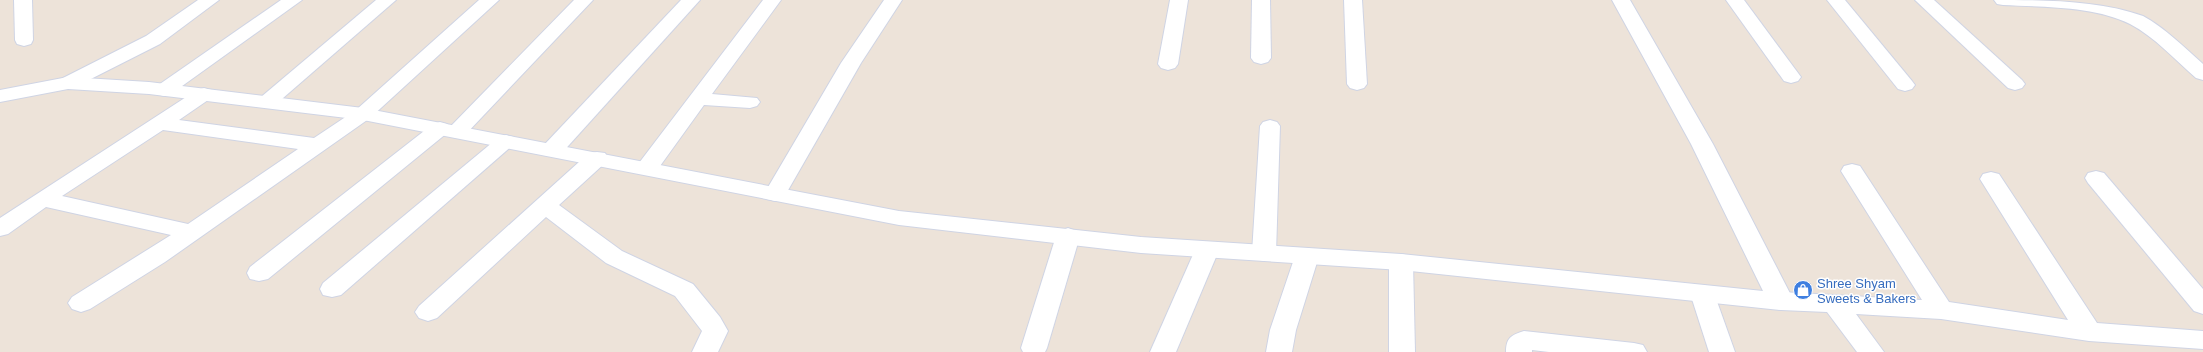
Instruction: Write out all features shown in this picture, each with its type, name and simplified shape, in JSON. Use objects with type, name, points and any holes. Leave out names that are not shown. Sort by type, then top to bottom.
[{"type":"street","points":[[23,0],[24,40]]},
{"type":"street","points":[[68,83],[153,40],[210,0]]},
{"type":"street","points":[[164,90],[294,0]]},
{"type":"street","points":[[268,101],[387,0]]},
{"type":"street","points":[[81,303],[157,256],[363,114],[490,0]]},
{"type":"street","points":[[259,273],[448,130],[584,0]]},
{"type":"street","points":[[552,150],[691,0]]},
{"type":"street","points":[[647,168],[772,0]]},
{"type":"street","points":[[775,194],[851,63],[893,0]]},
{"type":"street","points":[[1168,64],[1179,0]]},
{"type":"street","points":[[1261,0],[1261,58]]},
{"type":"street","points":[[1353,0],[1357,84]]},
{"type":"street","points":[[1622,0],[1702,144],[1781,301]]},
{"type":"street","points":[[1735,0],[1791,78]]},
{"type":"street","points":[[1836,0],[1905,85]]},
{"type":"street","points":[[1924,0],[2015,84]]},
{"type":"street","points":[[2009,0],[2102,9],[2125,16],[2150,30],[2203,74]]},
{"type":"street","points":[[0,96],[68,83],[164,90],[268,101],[363,114],[597,158],[899,218],[1141,245],[1401,262],[1781,301],[1941,310],[2105,339],[2203,340]]},
{"type":"street","points":[[0,229],[42,199],[204,94]]},
{"type":"street","points":[[699,99],[750,102]]},
{"type":"street","points":[[159,123],[317,145]]},
{"type":"street","points":[[1264,253],[1270,126]]},
{"type":"street","points":[[332,289],[506,141]]},
{"type":"street","points":[[428,312],[597,158]]},
{"type":"street","points":[[1852,171],[1941,310]]},
{"type":"street","points":[[2096,178],[2203,305]]},
{"type":"street","points":[[1991,179],[2105,339]]},
{"type":"street","points":[[42,199],[192,232]]},
{"type":"street","points":[[544,205],[614,257],[684,290],[711,323],[715,331],[712,340],[704,352]]},
{"type":"street","points":[[1034,348],[1068,236]]},
{"type":"street","points":[[1163,352],[1207,250]]},
{"type":"street","points":[[1279,352],[1283,330],[1307,256]]},
{"type":"street","points":[[1401,262],[1402,352]]},
{"type":"street","points":[[1702,293],[1722,352]]},
{"type":"street","points":[[1835,305],[1871,352]]},
{"type":"street","points":[[1519,352],[1519,343],[1524,340],[1634,352]]},
{"type":"place","name":"Shree Shyam Sweets & Bakers","points":[[1803,290]]}]
